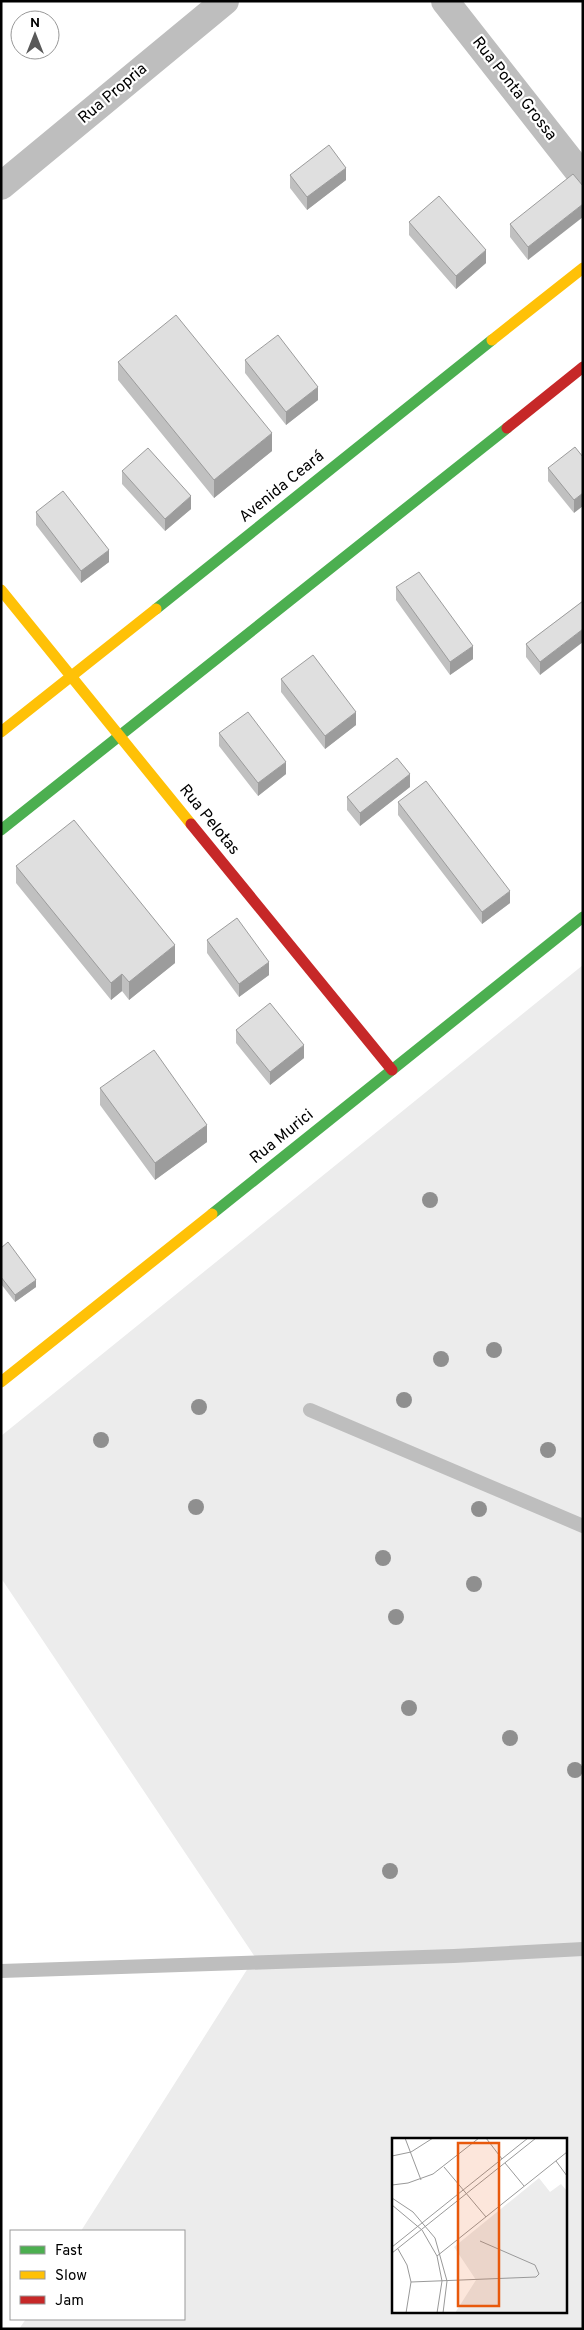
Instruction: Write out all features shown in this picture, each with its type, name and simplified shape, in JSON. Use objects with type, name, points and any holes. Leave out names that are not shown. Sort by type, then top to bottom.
[{"type":"street","name":"Rua Propria","points":[[1,186],[224,1]]},
{"type":"street","name":"Rua Ponta Grossa","points":[[445,1],[583,177]]},
{"type":"street","name":"Avenida Ceará","points":[[1,732],[583,268]]},
{"type":"street","points":[[1,830],[583,367]]},
{"type":"street","name":"Rua Pelotas","points":[[1,590],[392,1070]]},
{"type":"street","name":"Rua Murici","points":[[1,1382],[583,917]]},
{"type":"lane","points":[[310,1410],[583,1526]]},
{"type":"lane","points":[[1,1970],[444,1956],[583,1949]]},
{"type":"shaded area","points":[[583,965],[583,2329],[19,2329],[25,2320],[185,2320],[185,2230],[82,2230],[255,1957],[1,1578],[1,1436]]},
{"type":"building","points":[[329,145],[346,168],[307,197],[290,175]]},
{"type":"building","points":[[573,174],[583,186],[583,204],[528,247],[510,224]]},
{"type":"building","points":[[439,196],[486,250],[456,276],[409,222]]},
{"type":"building","points":[[176,315],[272,433],[214,480],[118,362]]},
{"type":"building","points":[[278,335],[318,387],[286,412],[245,360]]},
{"type":"building","points":[[575,447],[583,457],[583,493],[574,500],[548,468]]},
{"type":"building","points":[[148,448],[191,496],[165,519],[122,471]]},
{"type":"building","points":[[63,491],[109,550],[81,571],[36,512]]},
{"type":"building","points":[[419,572],[473,646],[450,662],[396,587]]},
{"type":"building","points":[[583,601],[583,629],[540,662],[526,644]]},
{"type":"building","points":[[313,655],[356,712],[325,736],[281,679]]},
{"type":"building","points":[[248,712],[286,762],[258,783],[219,733]]},
{"type":"building","points":[[397,758],[410,774],[360,813],[347,797]]},
{"type":"building","points":[[426,781],[510,891],[482,912],[398,802]]},
{"type":"building","points":[[74,820],[175,945],[129,982],[122,974],[111,983],[16,866]]},
{"type":"building","points":[[237,918],[269,962],[239,984],[207,940]]},
{"type":"building","points":[[270,1003],[304,1045],[270,1072],[236,1030]]},
{"type":"building","points":[[154,1050],[207,1125],[155,1163],[100,1088]]},
{"type":"building","points":[[8,1242],[36,1280],[15,1295],[1,1277],[1,1248]]},
{"type":"traffic: fast","points":[[156,609],[492,340]]},
{"type":"traffic: fast","points":[[1,830],[507,428]]},
{"type":"traffic: fast","points":[[212,1214],[583,917]]},
{"type":"traffic: slow","points":[[492,340],[583,268]]},
{"type":"traffic: slow","points":[[1,590],[191,824]]},
{"type":"traffic: slow","points":[[1,732],[156,609]]},
{"type":"traffic: slow","points":[[1,1382],[212,1214]]},
{"type":"traffic: jam","points":[[507,428],[583,367]]},
{"type":"traffic: jam","points":[[191,824],[392,1070]]}]
